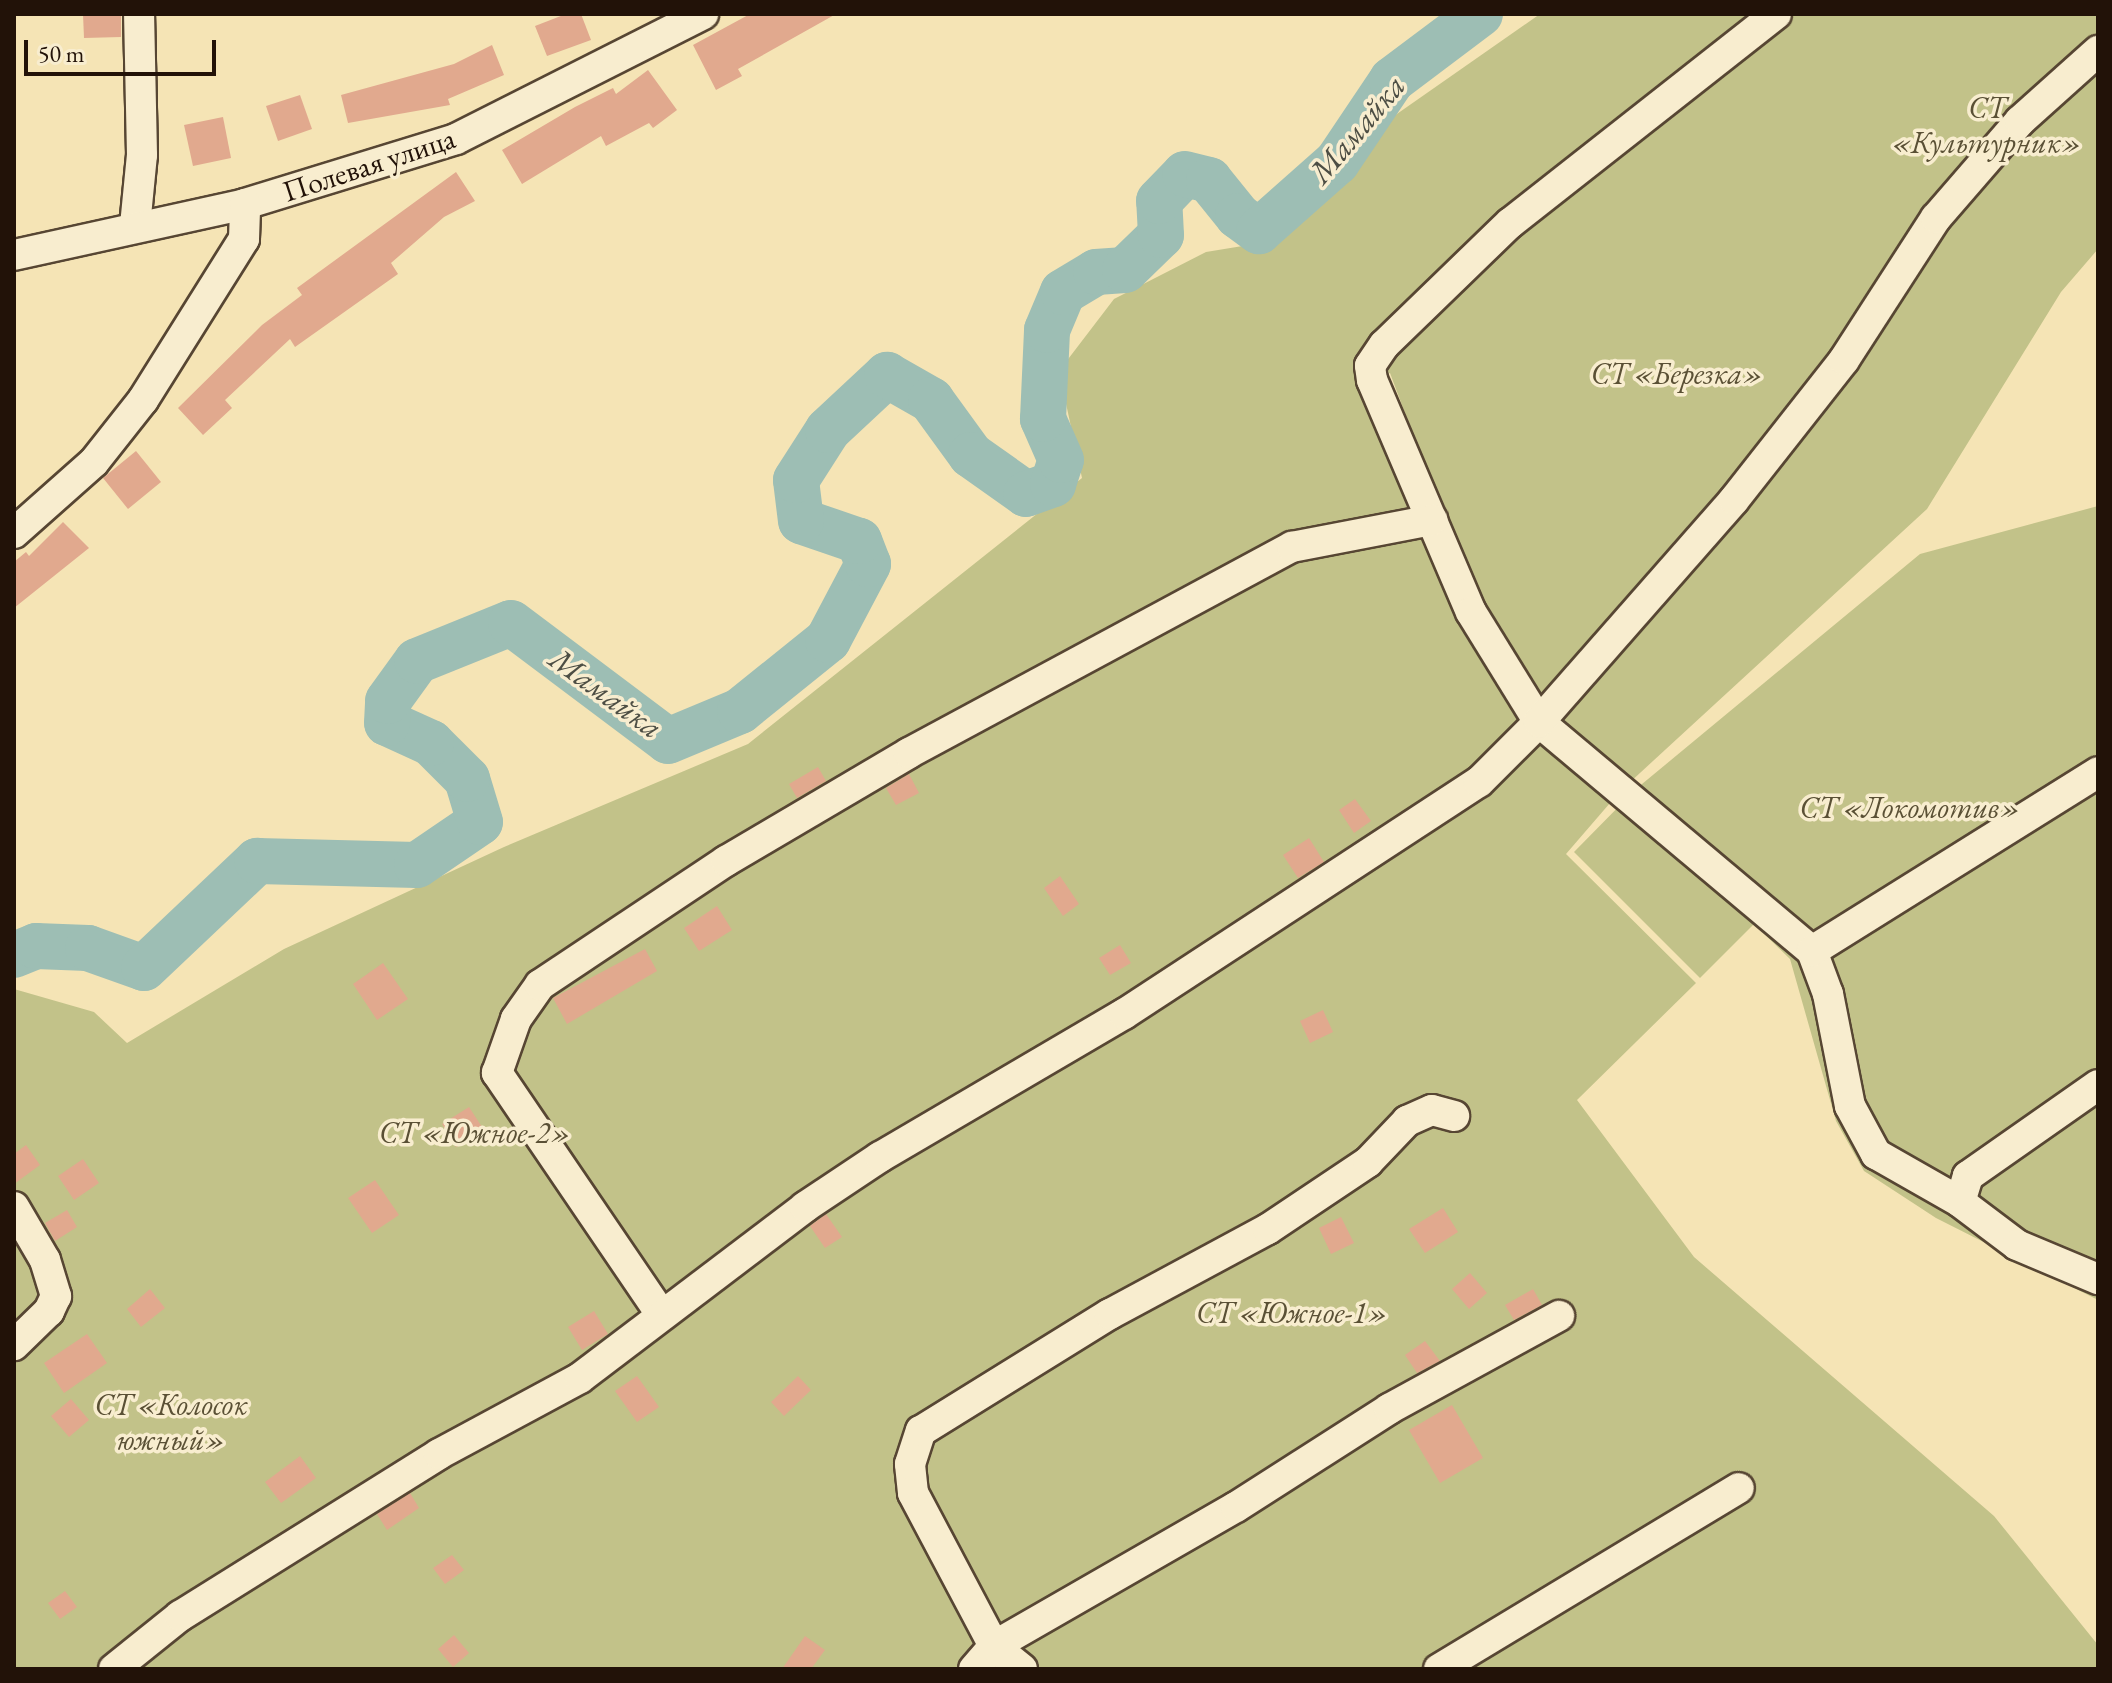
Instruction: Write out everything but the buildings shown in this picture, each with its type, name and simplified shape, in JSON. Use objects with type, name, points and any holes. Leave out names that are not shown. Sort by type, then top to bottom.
[{"type":"street","points":[[135,226],[142,155],[139,14]]},
{"type":"street","name":"Полевая улица","points":[[14,255],[245,204],[456,139],[703,14]]},
{"type":"street","points":[[1776,14],[1510,223],[1384,345],[1370,366],[1471,612],[1539,722],[1812,951],[1828,994],[1850,1106],[1876,1154],[1960,1202],[2017,1245],[2098,1279]]},
{"type":"street","points":[[114,1669],[180,1616],[439,1454],[580,1378],[661,1314],[880,1157],[1124,1014],[1479,782],[1539,722],[1743,489],[1844,360],[1936,218],[2020,121],[2098,51]]},
{"type":"street","points":[[14,533],[94,462],[143,400],[244,239],[245,204]]},
{"type":"street","points":[[661,1314],[497,1073],[516,1019],[540,985],[726,861],[909,753],[1292,547],[1432,520]]},
{"type":"street","points":[[1812,951],[2098,772]]},
{"type":"street","points":[[1960,1202],[1968,1176],[2098,1085]]},
{"type":"street","points":[[1022,1669],[994,1646],[913,1493],[910,1464],[921,1431],[1110,1314],[1268,1229],[1368,1162],[1407,1121],[1432,1110],[1454,1116]]},
{"type":"street","points":[[14,1207],[45,1260],[56,1296],[49,1311],[14,1345]]},
{"type":"street","points":[[974,1669],[994,1646],[1236,1507],[1389,1409],[1559,1316]]},
{"type":"street","points":[[1439,1669],[1739,1488]]},
{"type":"green space","points":[[1540,14],[2098,14],[2098,249],[2061,292],[1927,509],[1628,784],[1542,698],[1463,568],[1390,373],[1360,379],[1523,716],[1610,803],[1566,854],[1696,983],[1577,1100],[1694,1257],[1994,1516],[2098,1645],[2098,1669],[14,1669],[14,989],[94,1012],[127,1043],[284,949],[504,847],[748,744],[1082,478],[1059,371],[1114,299],[1206,252],[1267,242],[1384,123]]},
{"type":"green space","name":"СТ «Локомотив»","points":[[2098,506],[2098,1300],[1936,1218],[1864,1171],[1836,1121],[1790,959],[1754,924],[1700,978],[1574,852],[1636,789],[1920,554]]},
{"type":"waterway","name":"Мамайка","points":[[14,955],[36,946],[88,948],[144,968],[257,861],[417,865],[480,822],[467,779],[431,743],[387,723],[388,701],[417,661],[511,623],[668,741],[740,711],[828,640],[868,564],[859,541],[801,521],[796,480],[828,430],[887,375],[931,400],[971,455],[1026,494],[1053,484],[1061,460],[1043,419],[1047,330],[1063,292],[1096,272],[1125,270],[1161,235],[1159,201],[1185,174],[1209,180],[1238,216],[1259,231],[1337,162],[1392,80],[1480,14]]},
{"type":"park label","name":"СТ «Культурник»","points":[[1987,125]]},
{"type":"park label","name":"СТ «Березка»","points":[[1677,374]]},
{"type":"park label","name":"СТ «Южное-2»","points":[[475,1133]]},
{"type":"park label","name":"СТ «Южное-1»","points":[[1292,1313]]},
{"type":"park label","name":"СТ «Колосок южный»","points":[[171,1422]]}]
